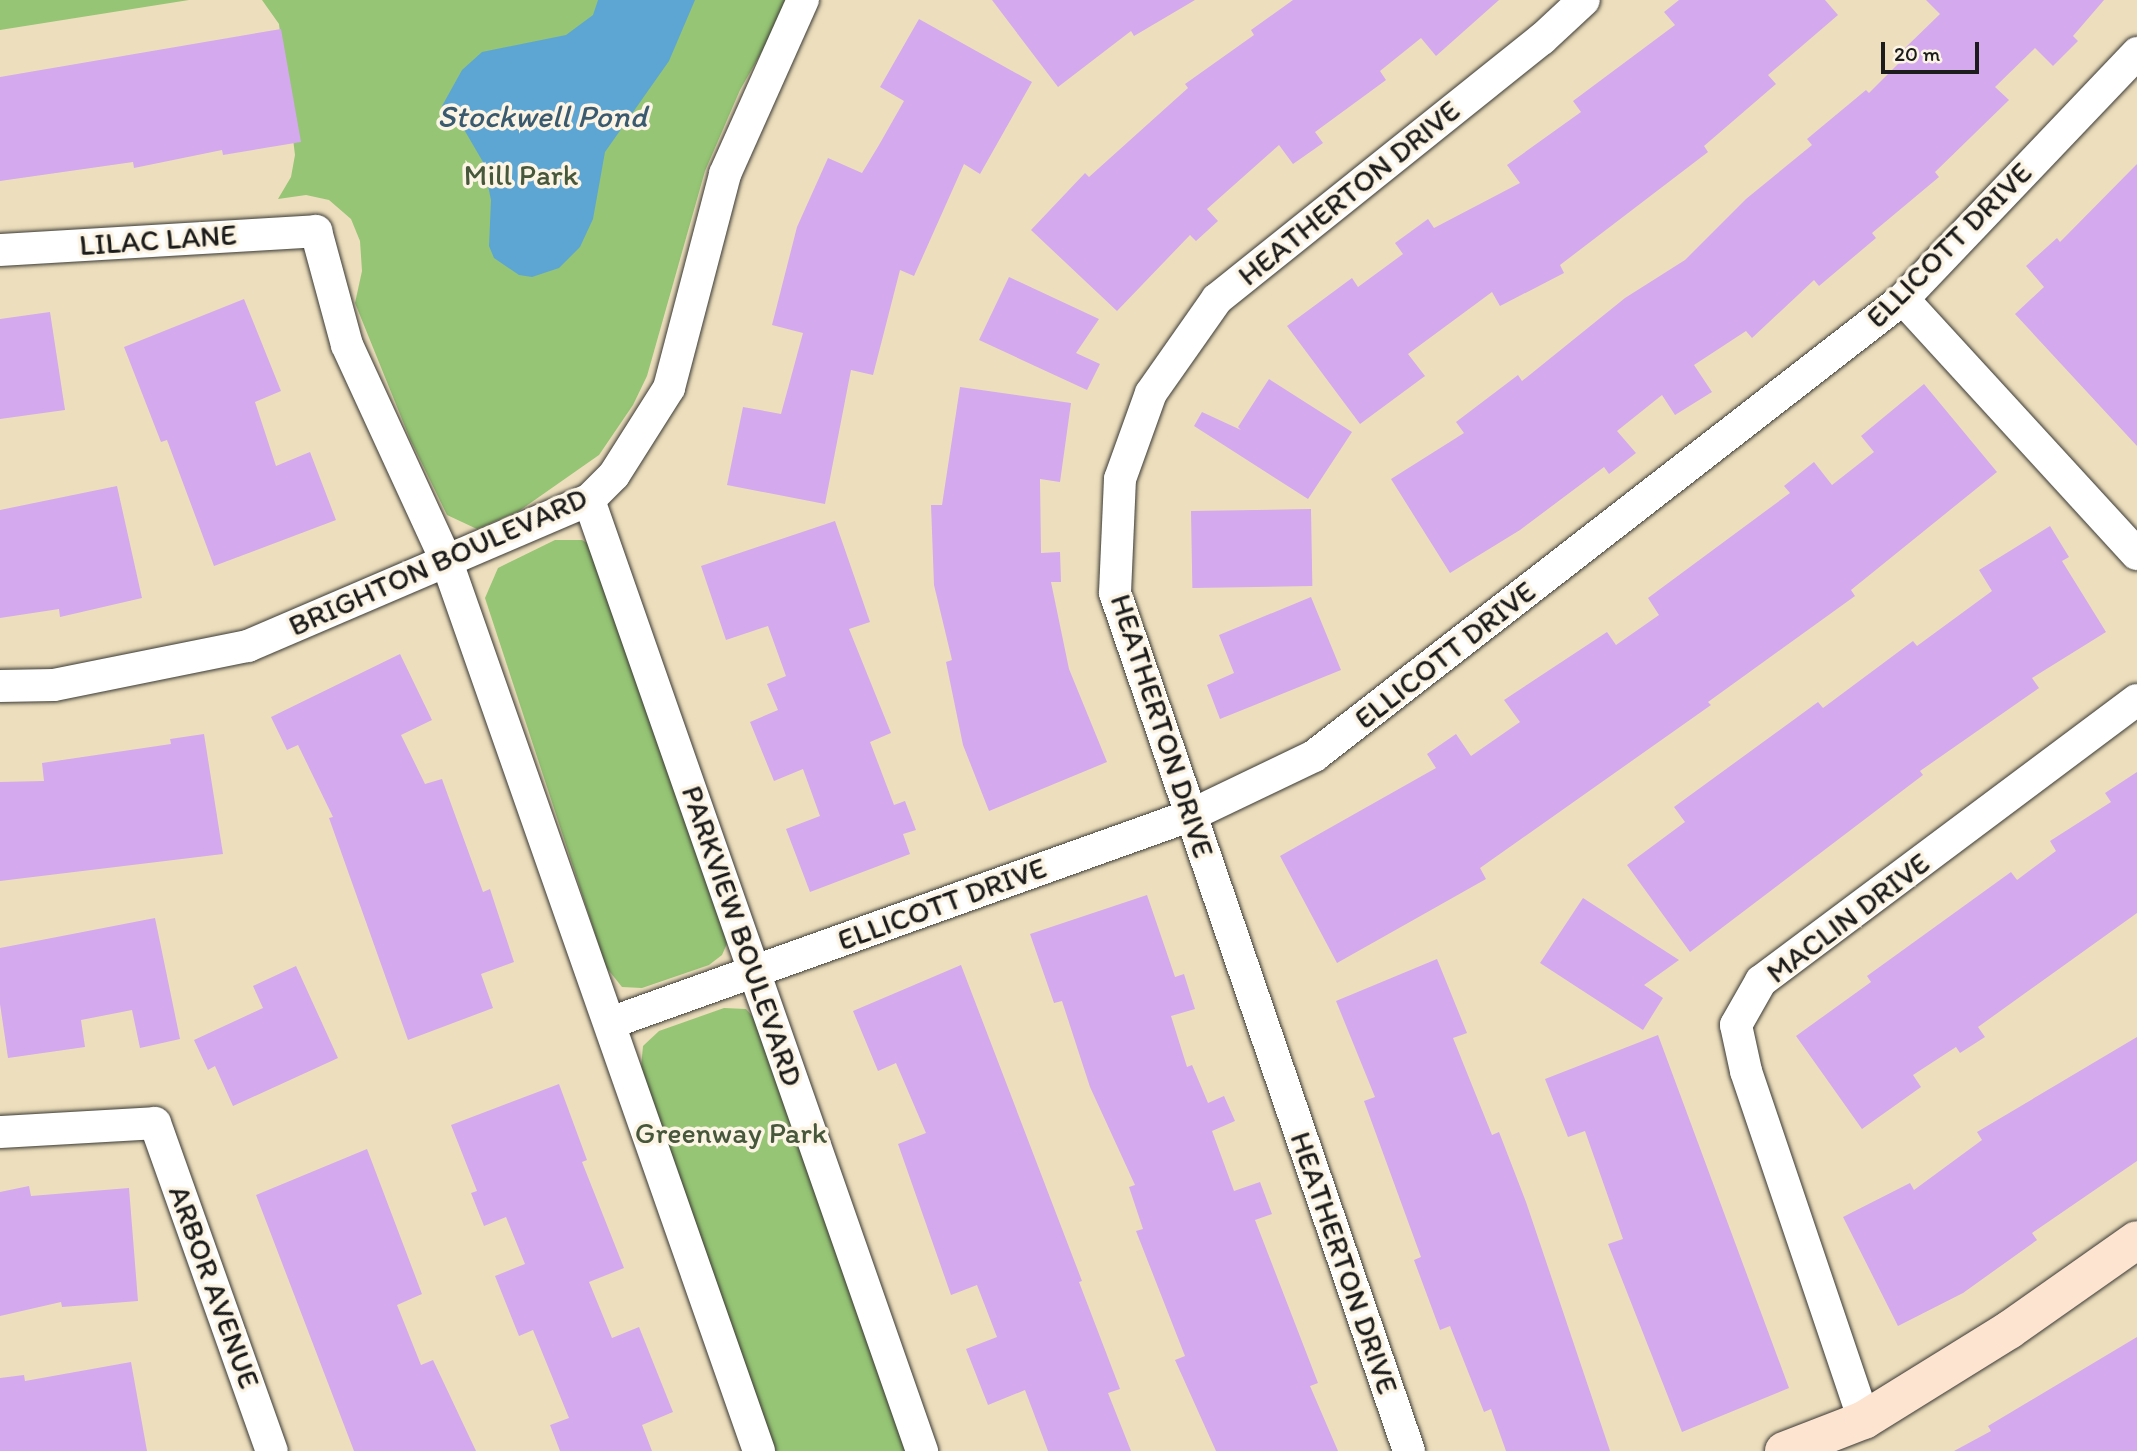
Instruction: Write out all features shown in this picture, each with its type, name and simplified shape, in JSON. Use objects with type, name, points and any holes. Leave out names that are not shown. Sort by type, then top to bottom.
[{"type":"street","name":"BRIGHTON BOULEVARD","points":[[0,686],[54,685],[248,646],[589,500],[614,475],[670,388],[725,174],[803,0]]},
{"type":"street","name":"HEATHERTON DRIVE","points":[[1409,1451],[1189,816],[1115,593],[1120,479],[1151,393],[1217,299],[1542,39],[1584,0]]},
{"type":"street","name":"ELLICOTT DRIVE","points":[[610,1023],[1189,816],[1314,757],[1903,299],[2137,53]]},
{"type":"street","name":"LILAC LANE","points":[[0,250],[316,231],[347,345],[447,562]]},
{"type":"street","points":[[1903,299],[2137,554]]},
{"type":"street","name":"PARKVIEW BOULEVARD","points":[[589,500],[922,1451]]},
{"type":"street","points":[[447,562],[759,1451]]},
{"type":"street","name":"MACLIN DRIVE","points":[[1864,1420],[1746,1071],[1736,1025],[1761,981],[2137,699]]},
{"type":"street","name":"ARBOR AVENUE","points":[[0,1132],[155,1123],[272,1451]]},
{"type":"street","points":[[1784,1451],[1864,1420],[2009,1330],[2137,1240]]},
{"type":"green space","points":[[0,0],[189,0],[0,30]]},
{"type":"green space","name":"Mill Park","points":[[262,0],[786,0],[786,9],[740,90],[705,171],[647,376],[633,405],[599,455],[519,511],[477,529],[447,515],[410,439],[355,303],[362,271],[360,241],[351,219],[329,200],[306,195],[278,199],[291,177],[295,155],[279,24]]},
{"type":"green space","points":[[555,540],[582,540],[598,550],[729,939],[722,955],[709,965],[642,988],[622,987],[606,967],[485,598],[498,568]]},
{"type":"green space","name":"Greenway Park","points":[[724,1008],[746,1009],[759,1024],[909,1451],[776,1451],[641,1068],[643,1046],[659,1031]]},
{"type":"water","name":"Stockwell Pond","points":[[598,0],[695,0],[669,61],[605,152],[593,219],[580,247],[559,268],[532,277],[519,275],[494,258],[489,246],[491,200],[483,162],[462,126],[442,106],[462,70],[482,52],[566,35],[593,15]]},
{"type":"building","points":[[992,0],[1195,0],[1134,36],[1131,31],[1058,87]]},
{"type":"building","points":[[1293,0],[1499,0],[1436,56],[1421,38],[1380,71],[1386,80],[1315,132],[1323,143],[1293,164],[1279,145],[1207,209],[1218,221],[1196,241],[1190,235],[1117,311],[1031,230],[1085,173],[1089,177],[1188,88],[1185,84],[1254,35],[1251,30]]},
{"type":"building","points":[[1679,0],[1825,0],[1838,15],[1768,75],[1776,84],[1704,146],[1708,152],[1560,265],[1564,273],[1500,306],[1492,292],[1408,354],[1425,376],[1360,424],[1287,326],[1352,278],[1358,287],[1403,254],[1395,243],[1428,219],[1434,228],[1520,183],[1507,165],[1581,112],[1573,101],[1675,25],[1664,12]]},
{"type":"building","points":[[1926,0],[2104,0],[2073,36],[2078,41],[2053,66],[2035,48],[1995,87],[2009,100],[1935,172],[1939,177],[1872,233],[1876,238],[1819,286],[1814,280],[1752,338],[1746,331],[1694,365],[1712,392],[1675,415],[1662,395],[1617,431],[1636,453],[1609,474],[1604,467],[1520,530],[1450,573],[1391,479],[1464,433],[1456,422],[1518,375],[1522,381],[1625,298],[1685,260],[1746,199],[1812,145],[1807,139],[1866,90],[1869,93],[1909,53],[1904,49],[1940,14]]},
{"type":"building","points":[[919,19],[1032,82],[980,174],[964,164],[914,276],[900,270],[873,375],[851,370],[825,504],[727,485],[743,407],[781,414],[803,333],[772,325],[797,227],[828,158],[862,173],[879,145],[904,101],[880,87]]},
{"type":"building","points":[[281,29],[301,142],[223,155],[222,150],[134,168],[133,162],[0,181],[0,77]]},
{"type":"building","points":[[2137,164],[2137,446],[2015,314],[2044,287],[2026,266],[2057,238],[2060,242]]},
{"type":"building","points":[[1009,277],[1099,319],[1076,353],[1100,364],[1087,390],[979,340]]},
{"type":"building","points":[[244,299],[281,391],[255,402],[276,466],[310,452],[336,520],[214,566],[167,440],[161,442],[124,347]]},
{"type":"building","points":[[50,312],[65,410],[0,419],[0,319]]},
{"type":"building","points":[[1269,379],[1352,432],[1308,499],[1194,426],[1202,412],[1241,430],[1238,427]]},
{"type":"building","points":[[1924,384],[1997,472],[1851,590],[1855,596],[1708,702],[1711,705],[1480,868],[1486,879],[1337,963],[1280,856],[1436,768],[1427,754],[1456,734],[1471,756],[1520,722],[1504,700],[1607,632],[1616,645],[1659,615],[1648,598],[1790,493],[1784,486],[1814,462],[1832,485],[1874,452],[1861,436]]},
{"type":"building","points":[[960,387],[1071,403],[1060,482],[1040,479],[1041,553],[1060,552],[1061,582],[1051,582],[1069,669],[1107,762],[989,811],[963,745],[946,662],[952,660],[934,585],[931,505],[942,505]]},
{"type":"building","points":[[117,486],[142,598],[60,617],[59,609],[0,618],[0,510]]},
{"type":"building","points":[[1311,509],[1312,586],[1192,588],[1191,511]]},
{"type":"building","points":[[835,521],[870,622],[849,629],[891,733],[870,742],[894,805],[905,801],[916,830],[903,834],[910,854],[810,892],[786,829],[820,816],[803,769],[774,781],[750,722],[778,710],[767,684],[786,676],[768,626],[726,640],[701,566]]},
{"type":"building","points":[[2050,526],[2069,557],[2062,561],[2106,632],[2032,678],[2039,688],[1920,771],[1923,775],[1690,952],[1627,865],[1685,822],[1674,807],[1818,702],[1823,708],[1913,641],[1917,646],[1992,591],[1979,570]]},
{"type":"building","points":[[1311,597],[1341,670],[1220,719],[1207,685],[1234,673],[1219,635]]},
{"type":"building","points":[[400,654],[432,720],[401,735],[425,784],[442,779],[483,892],[490,889],[514,962],[481,974],[493,1008],[408,1040],[329,818],[333,817],[298,745],[287,750],[271,717]]},
{"type":"building","points":[[204,734],[223,854],[0,881],[0,782],[44,781],[42,763],[171,744],[170,739]]},
{"type":"building","points":[[2137,772],[2137,913],[1978,1027],[1985,1037],[1960,1053],[1956,1047],[1913,1075],[1921,1087],[1862,1129],[1796,1036],[1871,982],[1867,976],[2011,872],[2017,880],[2056,851],[2050,841],[2111,802],[2105,793]]},
{"type":"building","points":[[1147,895],[1175,977],[1184,974],[1195,1009],[1171,1016],[1187,1067],[1192,1065],[1208,1103],[1224,1096],[1235,1121],[1212,1131],[1234,1191],[1260,1182],[1272,1214],[1255,1220],[1318,1383],[1310,1386],[1338,1451],[1216,1451],[1175,1360],[1185,1356],[1136,1231],[1143,1229],[1129,1187],[1135,1185],[1090,1087],[1062,1001],[1054,1003],[1030,934]]},
{"type":"building","points":[[1583,898],[1679,960],[1644,985],[1663,998],[1643,1030],[1540,963]]},
{"type":"building","points":[[155,918],[180,1039],[140,1048],[132,1010],[81,1020],[85,1047],[8,1058],[0,1004],[0,948]]},
{"type":"building","points":[[1437,959],[1467,1033],[1453,1038],[1492,1135],[1499,1132],[1526,1202],[1610,1451],[1506,1451],[1491,1409],[1484,1412],[1450,1326],[1440,1330],[1414,1260],[1421,1257],[1364,1101],[1375,1097],[1336,1001]]},
{"type":"building","points":[[961,965],[1082,1281],[1079,1282],[1120,1389],[1108,1393],[1131,1451],[1048,1451],[1025,1390],[988,1405],[966,1349],[997,1337],[977,1285],[951,1295],[898,1144],[926,1133],[896,1063],[878,1071],[853,1011]]},
{"type":"building","points":[[296,966],[338,1058],[233,1106],[215,1066],[208,1070],[194,1040],[263,1008],[253,986]]},
{"type":"building","points":[[1658,1035],[1789,1388],[1682,1432],[1608,1244],[1623,1239],[1585,1131],[1568,1137],[1545,1079]]},
{"type":"building","points":[[2137,1037],[2137,1161],[2032,1233],[2037,1240],[1963,1293],[1898,1326],[1843,1217],[1910,1183],[1914,1190],[1982,1140],[1977,1132]]},
{"type":"building","points":[[559,1084],[587,1160],[582,1162],[624,1268],[589,1282],[612,1338],[639,1327],[673,1412],[642,1425],[652,1451],[560,1451],[550,1425],[569,1418],[533,1330],[519,1336],[495,1276],[525,1264],[506,1217],[484,1226],[471,1193],[477,1191],[451,1125]]},
{"type":"building","points":[[367,1149],[422,1294],[397,1305],[421,1365],[433,1360],[476,1451],[354,1451],[256,1195]]},
{"type":"building","points":[[29,1186],[31,1196],[129,1188],[138,1301],[62,1307],[61,1302],[0,1316],[0,1192]]},
{"type":"building","points":[[2137,1337],[2137,1451],[1954,1451],[1991,1431],[1988,1426]]},
{"type":"building","points":[[131,1362],[147,1451],[0,1451],[0,1378],[24,1375],[25,1381]]}]
